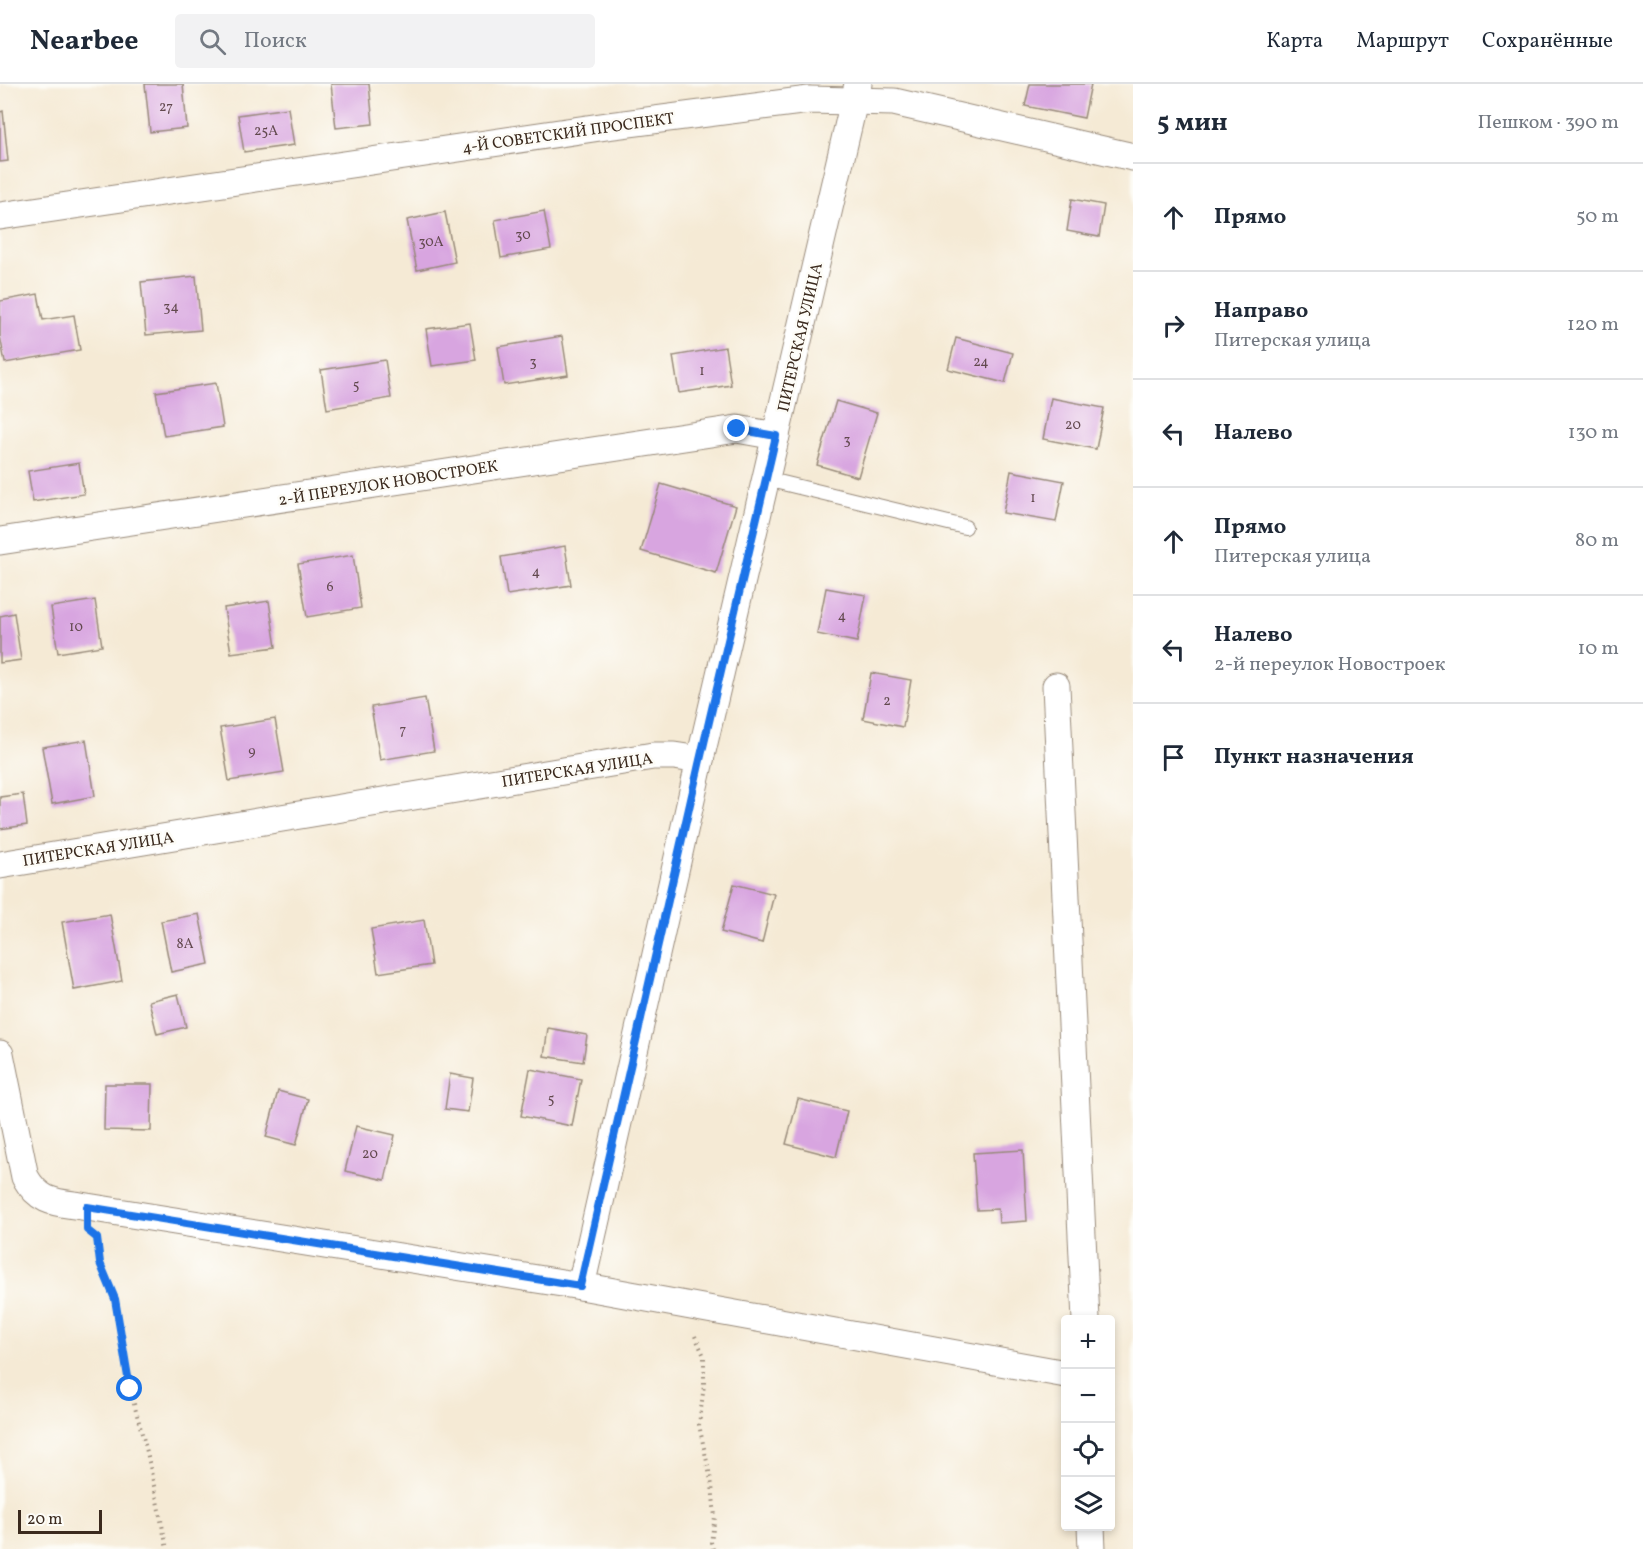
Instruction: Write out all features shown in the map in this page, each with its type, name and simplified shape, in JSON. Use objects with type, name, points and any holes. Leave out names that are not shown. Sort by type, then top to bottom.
[{"type":"street","name":"4-Й СОВЕТСКИЙ ПРОСПЕКТ","points":[[0,216],[619,124],[856,92],[1133,157]]},
{"type":"street","name":"ПИТЕРСКАЯ УЛИЦА","points":[[0,865],[653,756],[700,760],[856,92]]},
{"type":"street","name":"2-Й ПЕРЕУЛОК НОВОСТРОЕК","points":[[0,541],[737,429],[776,436]]},
{"type":"street","points":[[1056,686],[1086,1315]]},
{"type":"street","points":[[580,1286],[700,760]]},
{"type":"street","points":[[0,1054],[25,1178],[33,1191],[44,1198],[87,1207],[580,1286],[1061,1373]]},
{"type":"street","points":[[1091,1531],[1092,1549]]},
{"type":"lane","points":[[766,479],[965,527]]},
{"type":"path","points":[[87,1207],[87,1230],[97,1238],[100,1263],[115,1299],[130,1389],[147,1452],[167,1549]]},
{"type":"path","points":[[683,1304],[704,1356],[704,1385],[699,1425],[712,1485],[715,1517],[711,1542],[713,1549]]},
{"type":"building","points":[[145,84],[183,84],[187,128],[150,132]]},
{"type":"building","points":[[331,84],[369,84],[373,124],[336,128]]},
{"type":"building","points":[[1030,84],[1091,84],[1084,118],[1025,106]]},
{"type":"building","points":[[288,108],[294,145],[244,152],[238,115]]},
{"type":"building","points":[[3,111],[8,161],[0,162],[0,112]]},
{"type":"building","points":[[1072,199],[1104,205],[1099,237],[1067,231]]},
{"type":"building","points":[[544,211],[551,249],[501,258],[495,220]]},
{"type":"building","points":[[445,212],[455,262],[417,270],[407,220]]},
{"type":"building","points":[[196,276],[201,330],[146,335],[141,282]]},
{"type":"building","points":[[38,294],[43,320],[74,315],[80,350],[5,363],[0,336],[0,301]]},
{"type":"building","points":[[470,323],[476,360],[432,366],[426,329]]},
{"type":"building","points":[[562,336],[568,375],[504,385],[498,347]]},
{"type":"building","points":[[956,338],[1013,353],[1005,383],[948,369]]},
{"type":"building","points":[[725,347],[731,385],[679,393],[673,356]]},
{"type":"building","points":[[385,360],[391,398],[327,409],[321,370]]},
{"type":"building","points":[[216,383],[223,427],[164,436],[156,392]]},
{"type":"building","points":[[1051,398],[1104,408],[1096,449],[1043,439]]},
{"type":"building","points":[[836,401],[877,413],[858,477],[817,465]]},
{"type":"building","points":[[79,463],[84,494],[33,502],[28,471]]},
{"type":"building","points":[[1011,471],[1064,481],[1056,522],[1003,513]]},
{"type":"building","points":[[661,484],[736,506],[716,573],[641,551]]},
{"type":"building","points":[[565,546],[571,585],[507,595],[501,557]]},
{"type":"building","points":[[353,555],[361,608],[307,617],[298,564]]},
{"type":"building","points":[[826,588],[866,595],[857,642],[817,634]]},
{"type":"building","points":[[95,600],[102,646],[58,653],[51,607]]},
{"type":"building","points":[[269,601],[276,647],[231,653],[224,608]]},
{"type":"building","points":[[14,613],[21,660],[0,663],[0,616]]},
{"type":"building","points":[[871,673],[911,680],[903,727],[863,719]]},
{"type":"building","points":[[425,698],[434,751],[380,760],[371,707]]},
{"type":"building","points":[[275,719],[284,772],[229,781],[220,728]]},
{"type":"building","points":[[86,740],[95,796],[52,804],[42,747]]},
{"type":"building","points":[[23,794],[27,825],[0,829],[0,797]]},
{"type":"building","points":[[734,884],[774,894],[762,943],[721,932]]},
{"type":"building","points":[[110,914],[122,981],[74,990],[62,922]]},
{"type":"building","points":[[199,914],[209,964],[171,972],[161,921]]},
{"type":"building","points":[[424,920],[431,965],[378,973],[371,929]]},
{"type":"building","points":[[178,994],[186,1027],[157,1034],[149,1001]]},
{"type":"building","points":[[548,1028],[587,1035],[583,1062],[544,1056]]},
{"type":"building","points":[[530,1069],[581,1079],[572,1126],[521,1116]]},
{"type":"building","points":[[450,1074],[473,1078],[468,1112],[445,1109]]},
{"type":"building","points":[[105,1084],[152,1084],[151,1131],[104,1130]]},
{"type":"building","points":[[278,1091],[308,1099],[296,1145],[266,1137]]},
{"type":"building","points":[[798,1099],[847,1111],[836,1157],[786,1144]]},
{"type":"building","points":[[356,1126],[395,1135],[385,1180],[345,1171]]},
{"type":"building","points":[[1023,1150],[1027,1221],[999,1223],[998,1209],[977,1210],[973,1153]]},
{"type":"route","points":[[130,1389],[115,1299],[100,1263],[97,1238],[87,1230],[87,1207],[580,1286],[776,436],[737,429]]}]
